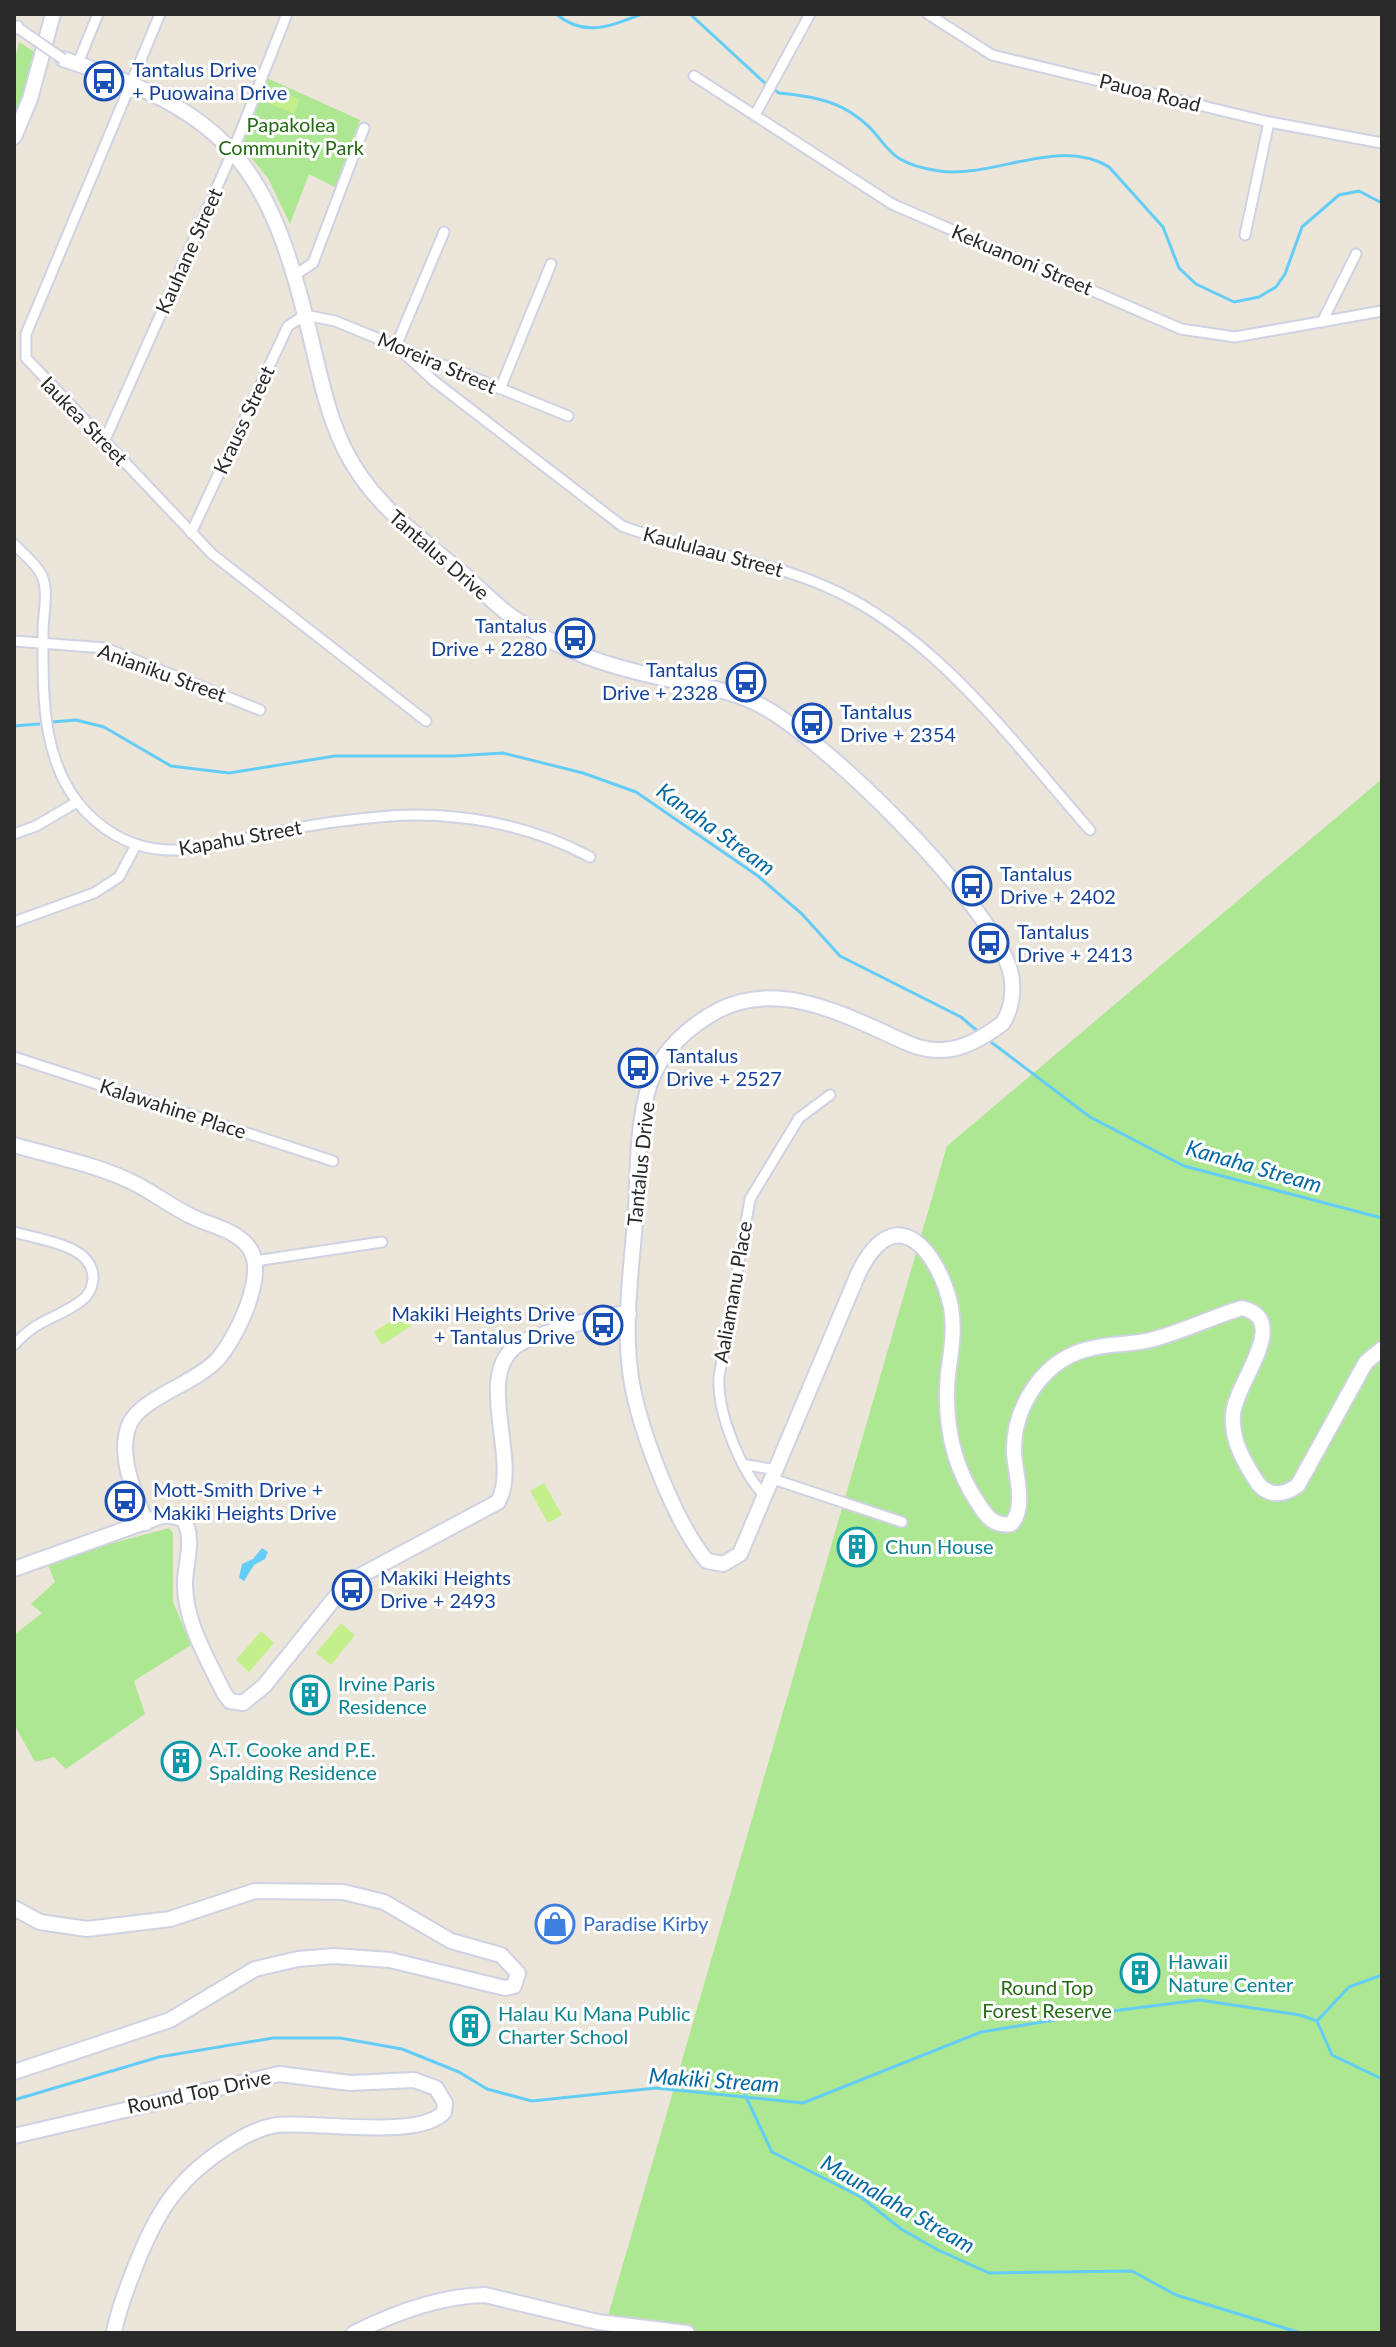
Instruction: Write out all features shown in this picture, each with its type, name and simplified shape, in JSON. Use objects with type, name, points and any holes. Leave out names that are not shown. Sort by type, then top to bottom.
[{"type":"street","points":[[14,137],[34,86],[53,14]]},
{"type":"street","points":[[70,61],[98,14]]},
{"type":"street","name":"Iaukea Street","points":[[160,14],[24,346],[29,363],[191,533],[426,721]]},
{"type":"street","name":"Kauhane Street","points":[[104,442],[233,151],[287,14]]},
{"type":"street","points":[[756,113],[810,14]]},
{"type":"street","name":"Pauoa Road","points":[[928,14],[992,55],[1269,122],[1382,143]]},
{"type":"street","name":"Tantalus Drive","points":[[17,27],[70,61],[130,84],[184,110],[233,151],[258,183],[272,209],[295,275],[343,446],[371,491],[405,527],[512,617],[563,647],[632,671],[742,697],[795,726],[849,772],[961,892],[988,926],[1009,966],[1012,1000],[1003,1023],[957,1048],[924,1049],[828,1007],[771,996],[720,1009],[675,1041],[650,1083],[641,1134],[629,1314],[631,1382],[678,1515],[707,1561],[723,1564],[740,1554],[870,1249],[891,1235],[904,1234],[915,1240],[938,1271],[946,1291],[954,1330],[947,1388],[950,1441],[971,1493],[991,1520],[999,1525],[1011,1524],[1018,1514],[1014,1447],[1017,1423],[1043,1376],[1068,1355],[1094,1347],[1153,1340],[1222,1314],[1242,1308],[1252,1310],[1260,1317],[1264,1335],[1237,1393],[1234,1433],[1259,1485],[1264,1490],[1281,1494],[1298,1485],[1366,1362],[1382,1349]]},
{"type":"street","name":"Kekuanoni Street","points":[[694,76],[756,113],[892,204],[1181,329],[1235,337],[1381,314]]},
{"type":"street","points":[[1245,235],[1269,122]]},
{"type":"street","points":[[295,275],[313,263],[364,128]]},
{"type":"street","points":[[396,346],[444,232]]},
{"type":"street","points":[[1322,322],[1356,254]]},
{"type":"street","points":[[500,389],[551,264]]},
{"type":"street","name":"Moreira Street","points":[[305,315],[335,321],[568,416]]},
{"type":"street","name":"Krauss Street","points":[[191,533],[288,326],[305,315]]},
{"type":"street","name":"Kaululaau Street","points":[[396,346],[434,381],[622,526],[652,537],[765,563],[830,589],[892,626],[954,678],[1090,830]]},
{"type":"street","name":"Kapahu Street","points":[[14,544],[43,580],[48,737],[54,761],[77,802],[102,825],[136,845],[189,851],[311,825],[426,815],[456,817],[520,829],[590,857]]},
{"type":"street","name":"Anianiku Street","points":[[14,641],[105,648],[260,710]]},
{"type":"street","points":[[14,834],[36,826],[77,802]]},
{"type":"street","points":[[14,922],[94,893],[119,877],[136,845]]},
{"type":"street","name":"Kalawahine Place","points":[[14,1057],[333,1161]]},
{"type":"street","name":"Aaliamanu Place","points":[[766,1497],[752,1483],[718,1397],[745,1220],[750,1199],[799,1118],[830,1095]]},
{"type":"street","points":[[14,1145],[127,1180],[179,1211],[235,1235],[250,1249],[255,1261],[253,1288],[219,1358],[186,1385],[149,1403],[129,1425],[127,1463],[146,1523]]},
{"type":"street","points":[[14,1232],[73,1249],[87,1260],[93,1273],[92,1287],[83,1301],[32,1326],[14,1345]]},
{"type":"street","points":[[255,1261],[382,1242]]},
{"type":"street","points":[[14,1569],[168,1515],[183,1519],[187,1524],[188,1612],[224,1693],[230,1701],[243,1703],[264,1686],[342,1589],[354,1579],[498,1502],[503,1493],[504,1466],[500,1385],[510,1351],[520,1343],[599,1317],[629,1314]]},
{"type":"street","points":[[747,1465],[902,1522]]},
{"type":"street","points":[[14,1908],[40,1922],[87,1929],[170,1919],[255,1891],[343,1892],[384,1902],[451,1941],[501,1955],[518,1973],[514,1986],[505,1988],[390,1960],[334,1956],[298,1959],[255,1969],[170,2020],[14,2072]]},
{"type":"street","name":"Round Top Drive","points":[[14,2136],[279,2074],[350,2083],[414,2080],[428,2084],[441,2095],[444,2112],[428,2123],[348,2127],[275,2125],[242,2138],[211,2156],[186,2176],[159,2212],[136,2264],[114,2333]]},
{"type":"street","points":[[354,2333],[423,2306],[476,2295],[598,2322],[687,2333]]},
{"type":"green space","points":[[19,42],[39,55],[14,122],[14,64]]},
{"type":"green space","name":"Papakolea Community Park","points":[[267,78],[360,120],[335,187],[309,174],[290,224],[268,178],[242,147]]},
{"type":"green space","points":[[272,87],[300,100],[294,114],[265,101]]},
{"type":"green space","name":"Round Top Forest Reserve","points":[[1382,779],[1382,2333],[603,2333],[947,1146]]},
{"type":"green space","points":[[403,1313],[411,1326],[382,1345],[374,1332]]},
{"type":"green space","points":[[544,1483],[562,1515],[548,1523],[530,1491]]},
{"type":"green space","points":[[169,1528],[173,1533],[173,1602],[191,1645],[134,1681],[145,1714],[66,1769],[54,1757],[35,1762],[14,1724],[14,1635],[42,1613],[31,1604],[55,1582],[48,1565],[80,1552]]},
{"type":"green space","points":[[341,1623],[355,1635],[331,1665],[316,1653]]},
{"type":"green space","points":[[261,1631],[274,1643],[249,1672],[236,1660]]},
{"type":"water","points":[[262,1548],[268,1552],[265,1559],[254,1565],[244,1581],[239,1578],[242,1564],[253,1559]]},
{"type":"waterway","points":[[556,14],[577,26],[588,28],[608,26],[642,14]]},
{"type":"waterway","points":[[690,14],[767,85]]},
{"type":"waterway","points":[[773,89],[842,107],[873,131],[895,155],[919,167],[960,172],[1069,156],[1089,159],[1109,167],[1163,227],[1179,268],[1196,284],[1234,302],[1259,297],[1276,287],[1285,274],[1302,227],[1339,195],[1359,191],[1382,203]]},
{"type":"waterway","name":"Kanaha Stream","points":[[52,722],[76,720],[104,727],[171,766],[229,773],[335,756],[503,753],[583,773],[636,792],[758,876],[802,914],[840,956],[961,1017],[981,1034]]},
{"type":"waterway","name":"Kanaha Stream","points":[[14,726],[39,724]]},
{"type":"waterway","name":"Kanaha Stream","points":[[987,1039],[1090,1117],[1184,1166],[1382,1218]]},
{"type":"waterway","points":[[1317,2021],[1349,1987],[1382,1975]]},
{"type":"waterway","name":"Makiki Stream","points":[[14,2100],[159,2057],[273,2038],[340,2038],[402,2049],[459,2072],[487,2089],[532,2101],[656,2088],[803,2103],[981,2032],[1105,2012],[1199,2000],[1300,2015],[1317,2021]]},
{"type":"waterway","points":[[1317,2021],[1332,2055],[1382,2079]]},
{"type":"waterway","name":"Maunalaha Stream","points":[[745,2095],[772,2152],[861,2197],[901,2229],[938,2250],[989,2273],[1132,2271],[1176,2295],[1301,2333]]},
{"type":"place","name":"Tantalus Drive + Puowaina Drive","points":[[104,81]]},
{"type":"place","name":"Tantalus Drive + 2280","points":[[575,638]]},
{"type":"place","name":"Tantalus Drive + 2328","points":[[746,682]]},
{"type":"place","name":"Tantalus Drive + 2354","points":[[812,723]]},
{"type":"place","name":"Tantalus Drive + 2402","points":[[972,886]]},
{"type":"place","name":"Tantalus Drive + 2413","points":[[989,943]]},
{"type":"place","name":"Tantalus Drive + 2527","points":[[638,1068]]},
{"type":"place","name":"Makiki Heights Drive + Tantalus Drive","points":[[603,1325]]},
{"type":"place","name":"Mott-Smith Drive + Makiki Heights Drive","points":[[125,1501]]},
{"type":"place","name":"Chun House","points":[[857,1547]]},
{"type":"place","name":"Makiki Heights Drive + 2493","points":[[352,1590]]},
{"type":"place","name":"Irvine Paris Residence","points":[[310,1695]]},
{"type":"place","name":"A.T. Cooke and P.E. Spalding Residence","points":[[181,1761]]},
{"type":"place","name":"Paradise Kirby","points":[[555,1924]]},
{"type":"place","name":"Hawaii Nature Center","points":[[1140,1973]]},
{"type":"place","name":"Halau Ku Mana Public Charter School","points":[[470,2026]]}]
